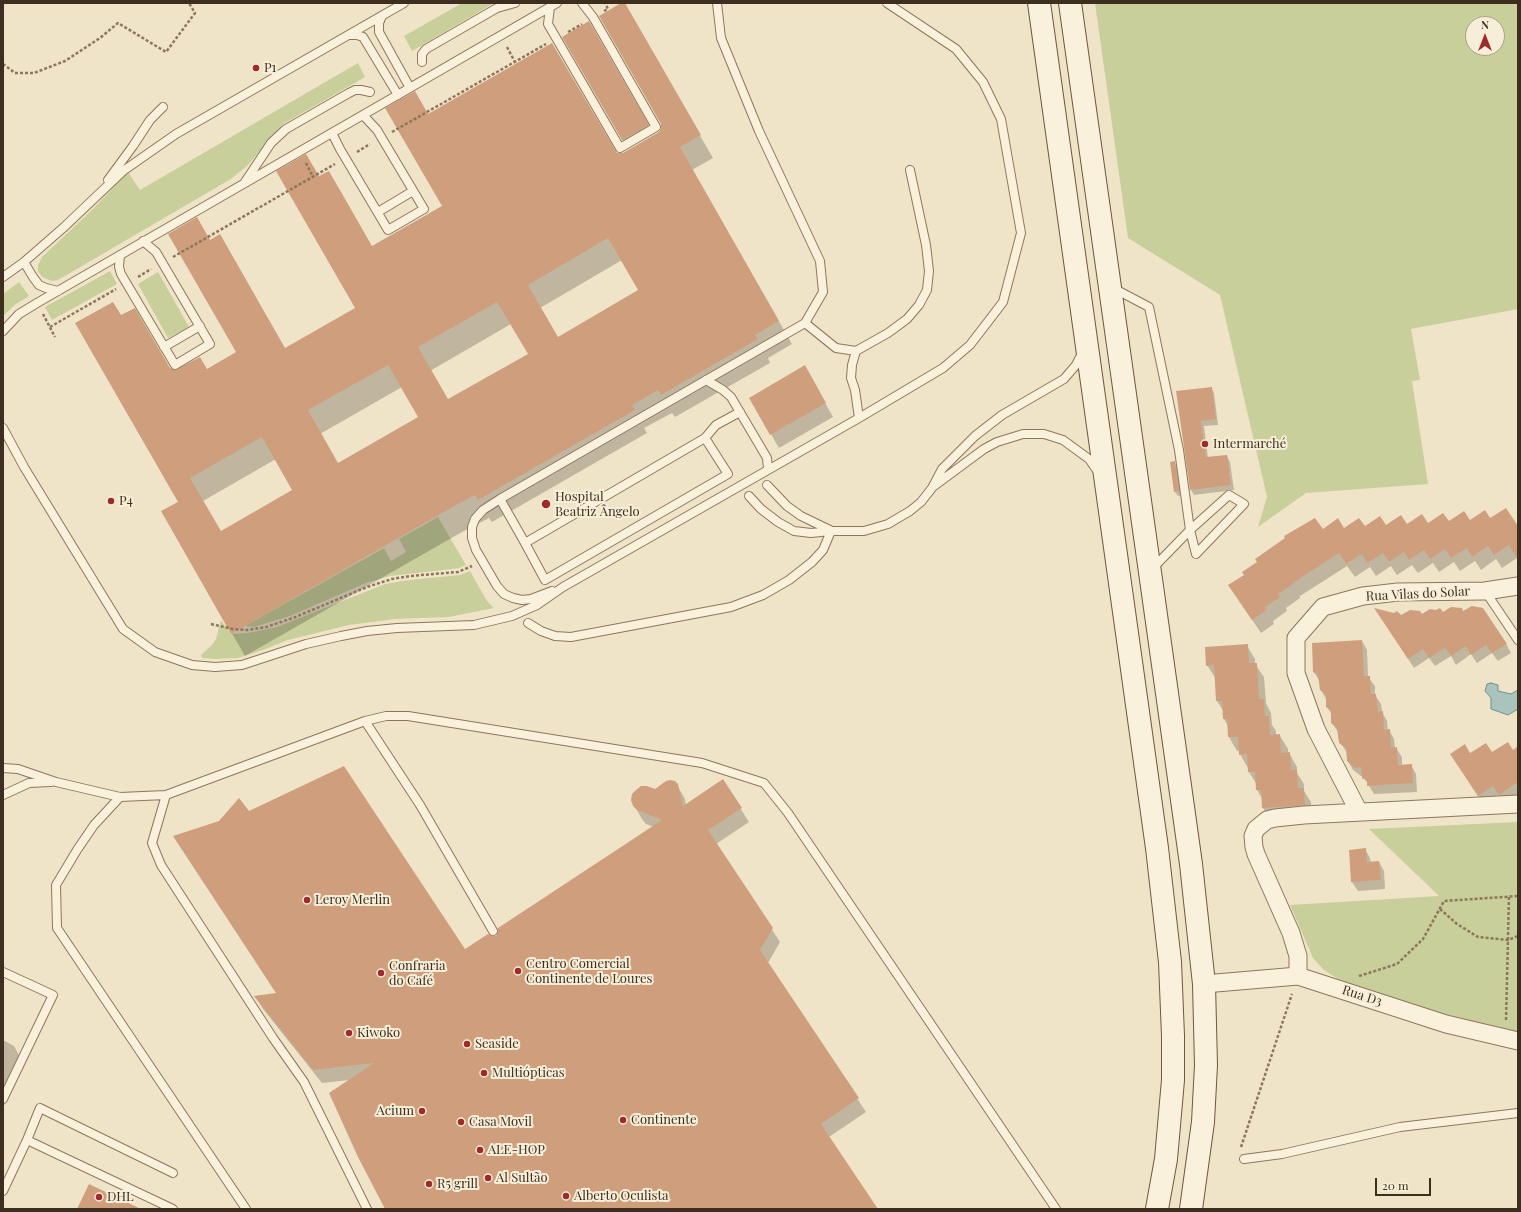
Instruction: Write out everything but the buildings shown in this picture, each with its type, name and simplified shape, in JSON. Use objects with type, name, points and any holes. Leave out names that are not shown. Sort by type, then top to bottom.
[{"type":"main road","points":[[1039,3],[1158,848],[1170,962],[1173,1080],[1166,1158],[1157,1209]]},
{"type":"main road","points":[[1070,3],[1191,864],[1204,984],[1206,1065],[1203,1122],[1191,1209]]},
{"type":"street","name":"Rua Vilas do Solar","points":[[1359,812],[1316,730],[1296,673],[1296,638],[1323,607],[1363,596],[1398,592],[1485,591],[1518,586]]},
{"type":"street","points":[[1298,976],[1298,956],[1291,933],[1256,854],[1253,836],[1260,825],[1267,820],[1275,818],[1518,804]]},
{"type":"street","name":"Rua D3","points":[[1204,984],[1298,976],[1446,1024],[1512,1040]]},
{"type":"lane","points":[[3,277],[24,262],[63,228],[123,171],[176,134],[404,3]]},
{"type":"lane","points":[[422,62],[422,54],[426,50],[497,8],[515,3]]},
{"type":"lane","points":[[3,331],[19,314],[557,3]]},
{"type":"lane","points":[[550,7],[548,24],[620,148],[656,127],[593,17],[582,3]]},
{"type":"lane","points":[[563,587],[531,599],[522,600],[512,598],[504,594],[497,586],[476,550],[472,538],[474,519],[483,510],[500,499],[805,324],[823,292],[820,261],[759,131],[721,38],[717,3]]},
{"type":"lane","points":[[3,428],[24,467],[123,629],[155,652],[192,665],[215,667],[242,665],[306,644],[341,636],[367,631],[397,628],[474,625],[512,616],[531,608],[563,587],[859,418],[943,368],[970,345],[1003,302],[1021,234],[1001,119],[983,82],[956,48],[887,3]]},
{"type":"lane","points":[[382,16],[378,23],[379,32],[410,88]]},
{"type":"lane","points":[[349,34],[357,34],[363,37],[398,95]]},
{"type":"lane","points":[[244,184],[271,143],[286,130],[355,90],[370,92]]},
{"type":"lane","points":[[96,195],[133,146],[150,120],[163,107]]},
{"type":"lane","points":[[332,133],[388,230],[424,209],[377,130],[363,115]]},
{"type":"lane","points":[[805,324],[836,348],[856,351],[888,333],[907,319],[919,305],[927,290],[929,271],[926,245],[910,170]]},
{"type":"lane","points":[[378,212],[413,191]]},
{"type":"lane","points":[[120,255],[119,267],[121,274],[175,365],[210,344],[156,252],[144,241]]},
{"type":"lane","points":[[24,262],[33,277],[40,284],[46,288],[58,291]]},
{"type":"lane","points":[[1110,286],[1149,307],[1179,450],[1190,530],[1196,554],[1244,504],[1229,495],[1190,530],[1150,572]]},
{"type":"lane","points":[[164,347],[200,326]]},
{"type":"lane","points":[[748,496],[761,509],[778,522],[794,530],[811,533],[864,530],[888,524],[910,511],[921,502],[932,488],[942,469],[985,427],[1064,379],[1076,365],[1083,352],[1086,337]]},
{"type":"lane","points":[[856,351],[852,365],[851,378],[855,390],[859,418]]},
{"type":"lane","points":[[706,380],[727,393],[767,458],[768,470]]},
{"type":"lane","points":[[525,543],[705,438],[716,425],[740,412]]},
{"type":"lane","points":[[932,488],[984,449],[997,442],[1023,434],[1044,434],[1064,440],[1089,459],[1107,484]]},
{"type":"lane","points":[[500,499],[545,580],[728,474],[705,438]]},
{"type":"lane","points":[[767,485],[788,506],[801,516],[831,531]]},
{"type":"lane","points":[[528,623],[541,631],[555,636],[571,637],[595,634],[731,607],[763,595],[789,580],[812,562],[823,550],[831,531]]},
{"type":"lane","points":[[1485,591],[1518,640]]},
{"type":"lane","points":[[3,768],[18,769],[56,782],[120,797],[166,795],[365,721],[386,716],[408,716],[702,763],[764,783],[788,813],[1056,1209]]},
{"type":"lane","points":[[365,721],[420,805],[493,931]]},
{"type":"lane","points":[[3,795],[29,783],[56,782]]},
{"type":"lane","points":[[166,795],[152,843],[161,865],[273,1038],[304,1082],[367,1209]]},
{"type":"lane","points":[[120,797],[94,825],[56,885],[58,928],[246,1209]]},
{"type":"lane","points":[[3,972],[53,995],[3,1099]]},
{"type":"lane","points":[[3,1191],[40,1108],[173,1173]]},
{"type":"lane","points":[[1244,1160],[1282,1154],[1400,1127],[1518,1113]]},
{"type":"lane","points":[[27,1140],[173,1209]]},
{"type":"path","points":[[3,64],[15,73],[34,73],[65,61],[100,38],[118,23],[166,52],[195,13],[189,3]]},
{"type":"path","points":[[563,34],[585,22]]},
{"type":"path","points":[[505,43],[515,62]]},
{"type":"path","points":[[390,133],[548,43]]},
{"type":"path","points":[[353,154],[374,142]]},
{"type":"path","points":[[303,158],[314,177]]},
{"type":"path","points":[[170,258],[338,163]]},
{"type":"path","points":[[134,279],[155,267]]},
{"type":"path","points":[[50,327],[118,288]]},
{"type":"path","points":[[41,310],[55,337]]},
{"type":"path","points":[[211,624],[233,629],[248,630],[266,627],[293,618],[367,587],[392,579],[458,572],[483,561]]},
{"type":"path","points":[[1510,896],[1508,940],[1512,1040]]},
{"type":"path","points":[[1344,990],[1358,976],[1397,964],[1424,939],[1444,901],[1518,896]]},
{"type":"path","points":[[1440,909],[1457,924],[1478,938],[1508,940],[1518,936]]},
{"type":"path","points":[[1244,1160],[1239,1153],[1298,976]]},
{"type":"green space","points":[[462,3],[494,3],[412,51],[404,36]]},
{"type":"green space","points":[[1095,3],[1518,3],[1518,309],[1411,329],[1420,380],[1412,381],[1428,484],[1306,493],[1258,527],[1267,497],[1220,295],[1128,238]]},
{"type":"green space","points":[[358,63],[365,77],[283,124],[248,165],[231,179],[58,280],[52,281],[42,277],[38,271],[38,265],[42,257],[92,210],[128,172],[140,190]]},
{"type":"green space","points":[[110,271],[117,284],[52,320],[45,307]]},
{"type":"green space","points":[[158,272],[189,327],[168,338],[138,284]]},
{"type":"green space","points":[[19,282],[29,296],[16,304],[3,316],[3,294]]},
{"type":"green space","points":[[438,517],[466,565],[459,568],[390,576],[366,583],[290,616],[254,627],[245,626],[384,548],[391,561],[406,552],[399,539]]},
{"type":"green space","points":[[470,571],[487,601],[494,608],[449,617],[395,619],[349,625],[288,640],[238,658],[202,658],[201,655],[216,639],[221,620],[231,634],[248,633],[277,627],[385,584],[460,575]]},
{"type":"green space","points":[[1518,822],[1518,1032],[1424,1009],[1341,981],[1324,970],[1313,958],[1290,905],[1439,896],[1369,829]]},
{"type":"water","points":[[1491,683],[1498,685],[1498,691],[1511,694],[1518,690],[1518,709],[1508,715],[1491,709],[1491,698],[1485,691],[1487,684]]},
{"type":"place","name":"P1","points":[[256,68]]},
{"type":"place","name":"Intermarché","points":[[1205,444]]},
{"type":"place","name":"P4","points":[[111,501]]},
{"type":"place","name":"Hospital Beatriz Ângelo","points":[[546,504]]},
{"type":"place","name":"Leroy Merlin","points":[[307,900]]},
{"type":"place","name":"Centro Comercial Continente de Loures","points":[[518,971]]},
{"type":"place","name":"Confraria do Café","points":[[381,973]]},
{"type":"place","name":"Kiwoko","points":[[349,1033]]},
{"type":"place","name":"Seaside","points":[[467,1044]]},
{"type":"place","name":"Multiópticas","points":[[484,1073]]},
{"type":"place","name":"Acium","points":[[422,1111]]},
{"type":"place","name":"Continente","points":[[623,1120]]},
{"type":"place","name":"Casa Movil","points":[[461,1122]]},
{"type":"place","name":"ALE-HOP","points":[[480,1150]]},
{"type":"place","name":"Al Sultão","points":[[488,1178]]},
{"type":"place","name":"R5 grill","points":[[429,1184]]},
{"type":"place","name":"Alberto Oculista","points":[[566,1196]]},
{"type":"place","name":"DHL","points":[[99,1197]]}]
